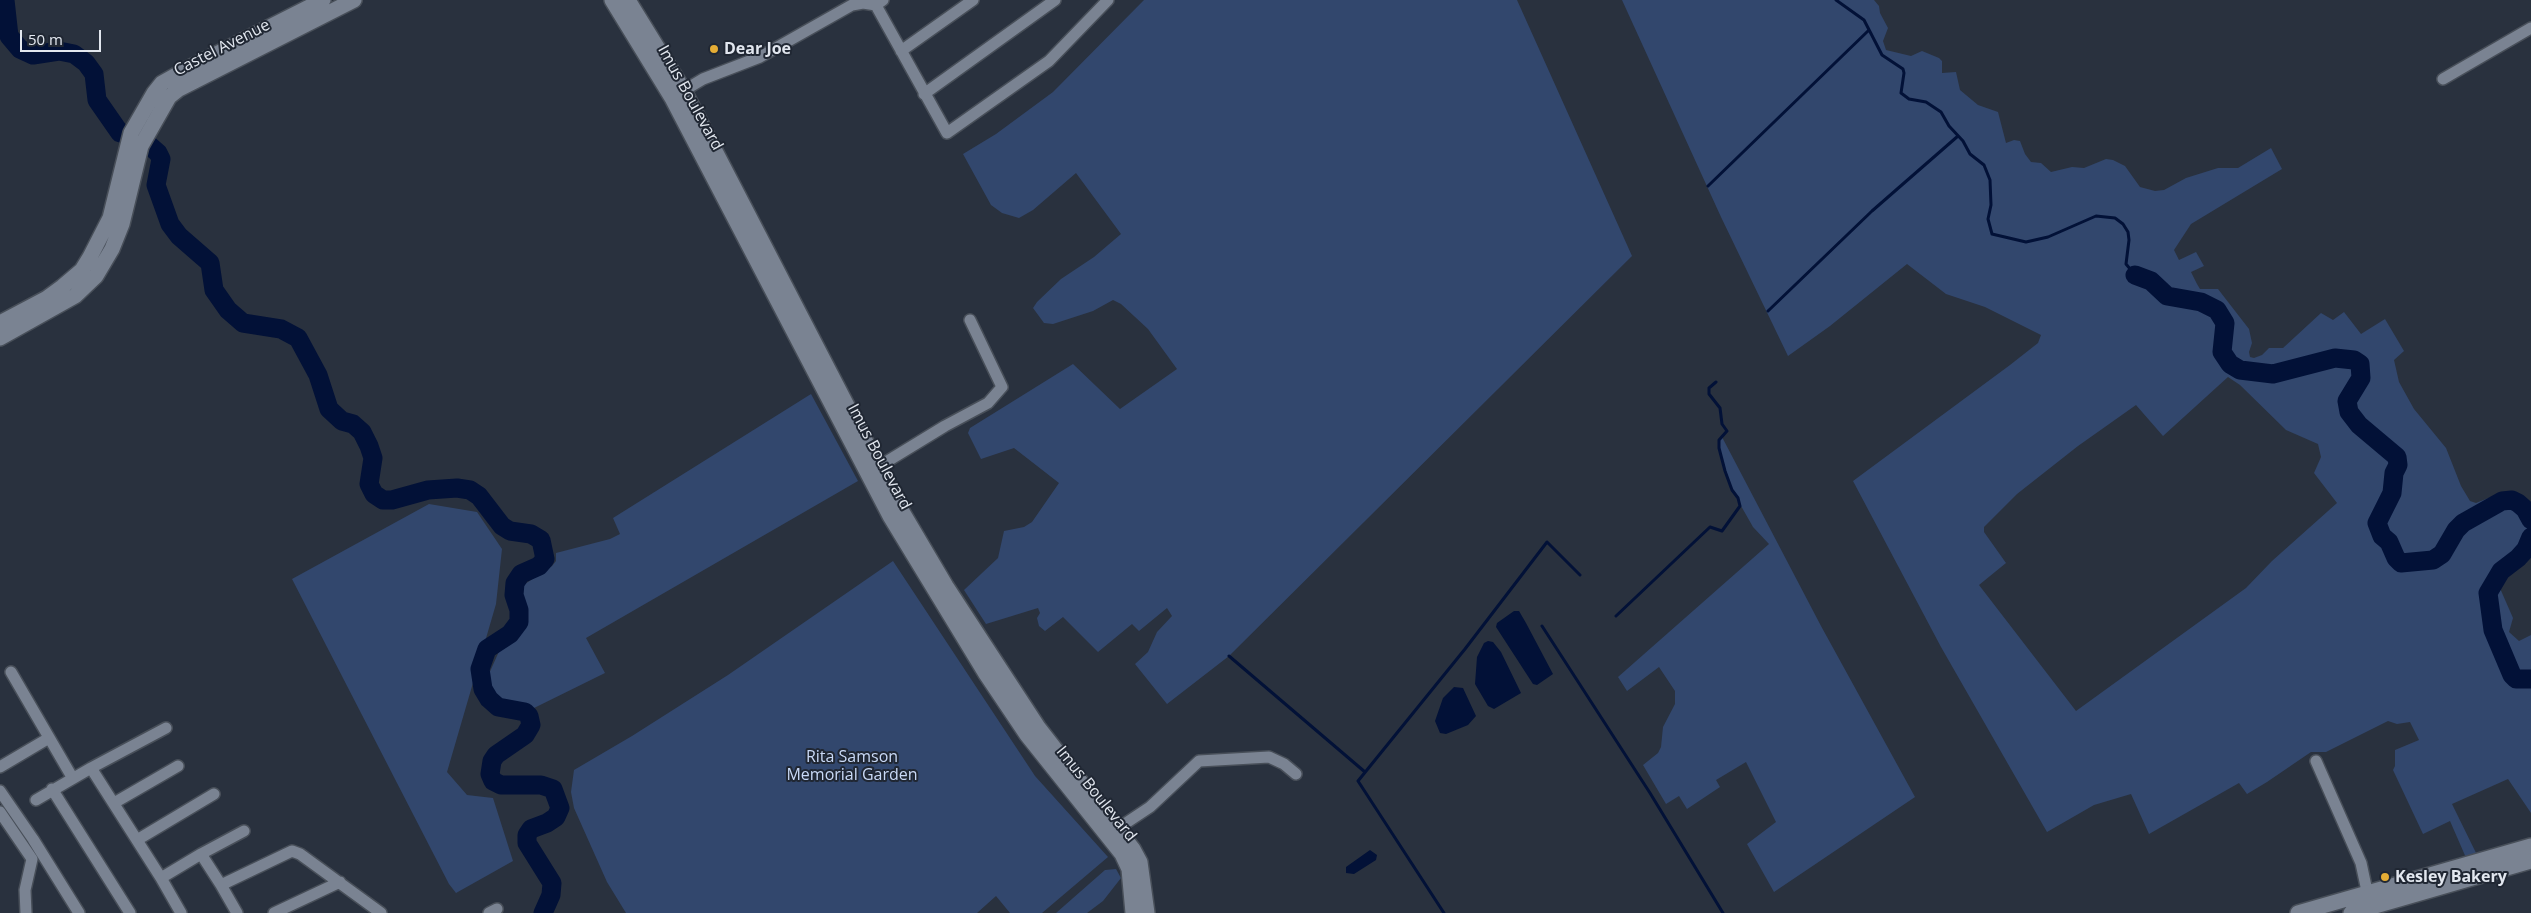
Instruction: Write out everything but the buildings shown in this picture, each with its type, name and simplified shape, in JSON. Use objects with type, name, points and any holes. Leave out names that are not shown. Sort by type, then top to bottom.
[{"type":"main road","name":"Castel Avenue","points":[[0,323],[47,298],[82,270],[110,218],[131,133],[154,93],[162,83],[323,0]]},
{"type":"main road","name":"Castel Avenue","points":[[0,338],[75,296],[96,276],[112,249],[122,224],[141,146],[169,97],[180,89],[354,0]]},
{"type":"main road","name":"Imus Boulevard","points":[[612,0],[678,94]]},
{"type":"main road","name":"Imus Boulevard","points":[[628,0],[874,470],[1033,731],[1112,832],[1133,849],[1140,862],[1147,913]]},
{"type":"main road","name":"Imus Boulevard","points":[[1112,832],[1129,869],[1133,913]]},
{"type":"main road","points":[[2298,913],[2367,891],[2531,846]]},
{"type":"main road","points":[[2351,913],[2531,861]]},
{"type":"street","points":[[901,51],[974,0]]},
{"type":"street","points":[[924,94],[1055,0]]},
{"type":"street","points":[[678,94],[703,79],[760,57],[852,5],[877,2],[901,51],[947,133],[1049,61],[1108,0]]},
{"type":"street","points":[[2443,79],[2531,28]]},
{"type":"street","points":[[874,470],[945,426],[988,403],[1002,387],[970,320]]},
{"type":"street","points":[[11,672],[72,778]]},
{"type":"street","points":[[36,800],[52,789],[166,728]]},
{"type":"street","points":[[0,767],[49,738]]},
{"type":"street","points":[[1112,832],[1150,807],[1199,761],[1269,757],[1284,764],[1296,774]]},
{"type":"street","points":[[2316,761],[2360,863],[2367,891]]},
{"type":"street","points":[[114,803],[178,766]]},
{"type":"street","points":[[91,768],[182,913]]},
{"type":"street","points":[[52,789],[130,913]]},
{"type":"street","points":[[0,791],[34,839],[78,913]]},
{"type":"street","points":[[137,840],[214,794]]},
{"type":"street","points":[[0,812],[32,859],[25,890],[26,913]]},
{"type":"street","points":[[161,878],[244,831]]},
{"type":"street","points":[[220,885],[292,851],[300,854],[340,882],[380,913]]},
{"type":"street","points":[[201,854],[237,913]]},
{"type":"street","points":[[274,913],[340,882]]},
{"type":"green space","points":[[1144,0],[1517,0],[1632,256],[1229,656],[1167,704],[1135,664],[1148,652],[1157,632],[1172,616],[1167,608],[1139,631],[1132,624],[1098,652],[1063,617],[1045,631],[1039,626],[1037,618],[1040,613],[1038,608],[986,624],[964,590],[998,558],[1004,531],[1024,527],[1032,522],[1059,483],[1014,448],[981,459],[968,433],[970,428],[1073,364],[1120,409],[1177,369],[1148,329],[1121,304],[1113,300],[1093,311],[1053,324],[1044,323],[1033,308],[1061,279],[1094,257],[1121,234],[1076,173],[1033,210],[1019,218],[1002,213],[991,205],[963,154],[996,134],[1053,92]]},
{"type":"green space","points":[[1622,0],[1874,0],[1879,6],[1880,13],[1888,28],[1883,41],[1886,50],[1911,56],[1922,51],[1939,58],[1942,61],[1942,73],[1956,72],[1960,90],[1978,105],[1998,112],[2006,143],[2014,140],[2020,141],[2025,154],[2031,162],[2041,163],[2051,172],[2072,167],[2084,168],[2106,159],[2113,160],[2125,166],[2140,187],[2155,191],[2164,190],[2186,178],[2218,168],[2238,168],[2271,148],[2282,169],[2191,224],[2174,250],[2179,260],[2196,252],[2204,266],[2191,272],[2197,284],[2200,289],[2218,289],[2249,329],[2252,343],[2249,352],[2250,357],[2254,358],[2262,355],[2269,348],[2283,348],[2321,313],[2333,320],[2344,312],[2361,334],[2385,319],[2404,351],[2394,360],[2399,382],[2414,409],[2446,448],[2461,486],[2470,501],[2476,503],[2496,495],[2517,493],[2531,507],[2531,555],[2499,586],[2513,618],[2509,632],[2519,641],[2531,635],[2531,813],[2508,779],[2452,804],[2478,857],[2467,860],[2450,821],[2423,834],[2393,770],[2395,766],[2395,750],[2419,740],[2410,722],[2397,724],[2388,721],[2326,752],[2311,752],[2247,794],[2239,783],[2149,834],[2131,794],[2094,805],[2047,832],[1941,647],[1853,481],[2010,365],[2038,343],[2041,335],[1985,307],[1946,294],[1907,264],[1830,326],[1788,356],[1721,217]],"holes":[[[2228,377],[2240,385],[2286,430],[2318,444],[2321,457],[2314,473],[2337,503],[2272,561],[2246,588],[2076,711],[1979,585],[2006,563],[1984,532],[1984,527],[2017,494],[2078,446],[2136,405],[2163,436]]]},
{"type":"green space","points":[[811,394],[858,481],[586,638],[605,673],[532,709],[502,705],[492,695],[488,687],[488,676],[501,647],[522,629],[524,609],[516,595],[516,590],[552,566],[556,561],[556,553],[610,539],[620,534],[613,518]]},
{"type":"green space","points":[[1722,437],[1821,626],[1915,797],[1774,892],[1747,844],[1776,822],[1746,762],[1716,780],[1720,787],[1687,809],[1679,796],[1666,804],[1643,765],[1658,753],[1661,747],[1663,727],[1675,704],[1675,691],[1659,667],[1627,691],[1618,677],[1769,544],[1753,527],[1732,490],[1719,448],[1719,440]]},
{"type":"green space","points":[[429,504],[477,512],[502,549],[496,604],[447,772],[467,795],[493,798],[513,861],[456,893],[449,884],[292,579]]},
{"type":"green space","name":"Rita Samson Memorial Garden","points":[[893,561],[1035,776],[1108,857],[1042,913],[1010,913],[996,896],[977,913],[626,913],[607,882],[574,808],[571,792],[574,770],[632,736],[728,675]]},
{"type":"green space","points":[[1116,869],[1121,878],[1103,901],[1087,913],[1056,913],[1105,870]]},
{"type":"shaded area","points":[[1514,611],[1519,611],[1553,674],[1537,685],[1533,684],[1496,627],[1497,623]]},
{"type":"shaded area","points":[[1488,641],[1493,642],[1501,652],[1521,693],[1494,709],[1488,706],[1475,684],[1477,657],[1484,643]]},
{"type":"shaded area","points":[[1454,687],[1463,688],[1476,716],[1468,725],[1446,734],[1440,733],[1435,721],[1443,698]]},
{"type":"shaded area","points":[[1370,850],[1377,855],[1376,860],[1354,874],[1346,873],[1346,867]]},
{"type":"waterway","points":[[5,0],[9,36],[20,49],[33,55],[59,51],[74,54],[86,63],[94,74],[97,100],[120,133]]},
{"type":"waterway","points":[[1836,0],[1864,20],[1882,55],[1903,69],[1901,93],[1909,99],[1926,102],[1941,112],[1949,126],[1963,141],[1970,154],[1984,165],[1990,180],[1991,205],[1988,219],[1992,234],[2026,242],[2048,237],[2096,216],[2115,218],[2123,224],[2128,232],[2126,264],[2135,275]]},
{"type":"waterway","points":[[1708,186],[1869,30]]},
{"type":"waterway","points":[[1768,311],[1872,211],[1958,136]]},
{"type":"waterway","points":[[150,146],[158,153],[161,159],[156,185],[170,224],[179,236],[210,263],[214,290],[228,310],[243,323],[281,329],[298,338],[318,375],[329,409],[342,421],[353,424],[362,432],[369,446],[373,458],[369,484],[374,494],[383,500],[392,500],[428,490],[457,488],[470,490],[479,496],[502,526],[510,531],[531,534],[541,540],[545,559],[539,566],[521,574],[515,583],[514,595],[519,610],[519,622],[510,634],[487,649],[480,669],[483,689],[489,699],[498,707],[525,712],[529,716],[531,725],[525,735],[496,755],[492,761],[490,774],[493,781],[501,785],[541,785],[553,789],[560,808],[556,817],[547,823],[531,829],[527,835],[527,843],[552,883],[551,895],[543,913]]},
{"type":"waterway","points":[[2135,275],[2151,281],[2167,296],[2201,302],[2217,310],[2225,323],[2222,352],[2230,364],[2240,370],[2273,374],[2335,358],[2354,360],[2360,364],[2361,378],[2347,401],[2349,412],[2359,425],[2397,457],[2398,465],[2394,473],[2392,493],[2377,523],[2382,536],[2389,542],[2396,558],[2401,563],[2433,560],[2442,554],[2456,530],[2463,523],[2502,501],[2512,500],[2518,503],[2525,509],[2531,520]]},
{"type":"waterway","points":[[1616,616],[1710,527],[1722,531],[1740,506],[1725,471],[1719,448],[1719,440],[1727,431],[1722,424],[1720,408],[1709,394],[1709,388],[1716,382]]},
{"type":"waterway","points":[[2531,537],[2526,549],[2501,571],[2488,593],[2493,630],[2512,675],[2516,679],[2531,679]]},
{"type":"waterway","points":[[1444,913],[1358,781],[1465,649],[1547,542],[1580,575]]},
{"type":"waterway","points":[[1542,626],[1650,793],[1723,913]]},
{"type":"waterway","points":[[1229,656],[1365,772]]},
{"type":"place","name":"Dear Joe","points":[[714,49]]},
{"type":"place","name":"Kesley Bakery","points":[[2385,877]]}]
